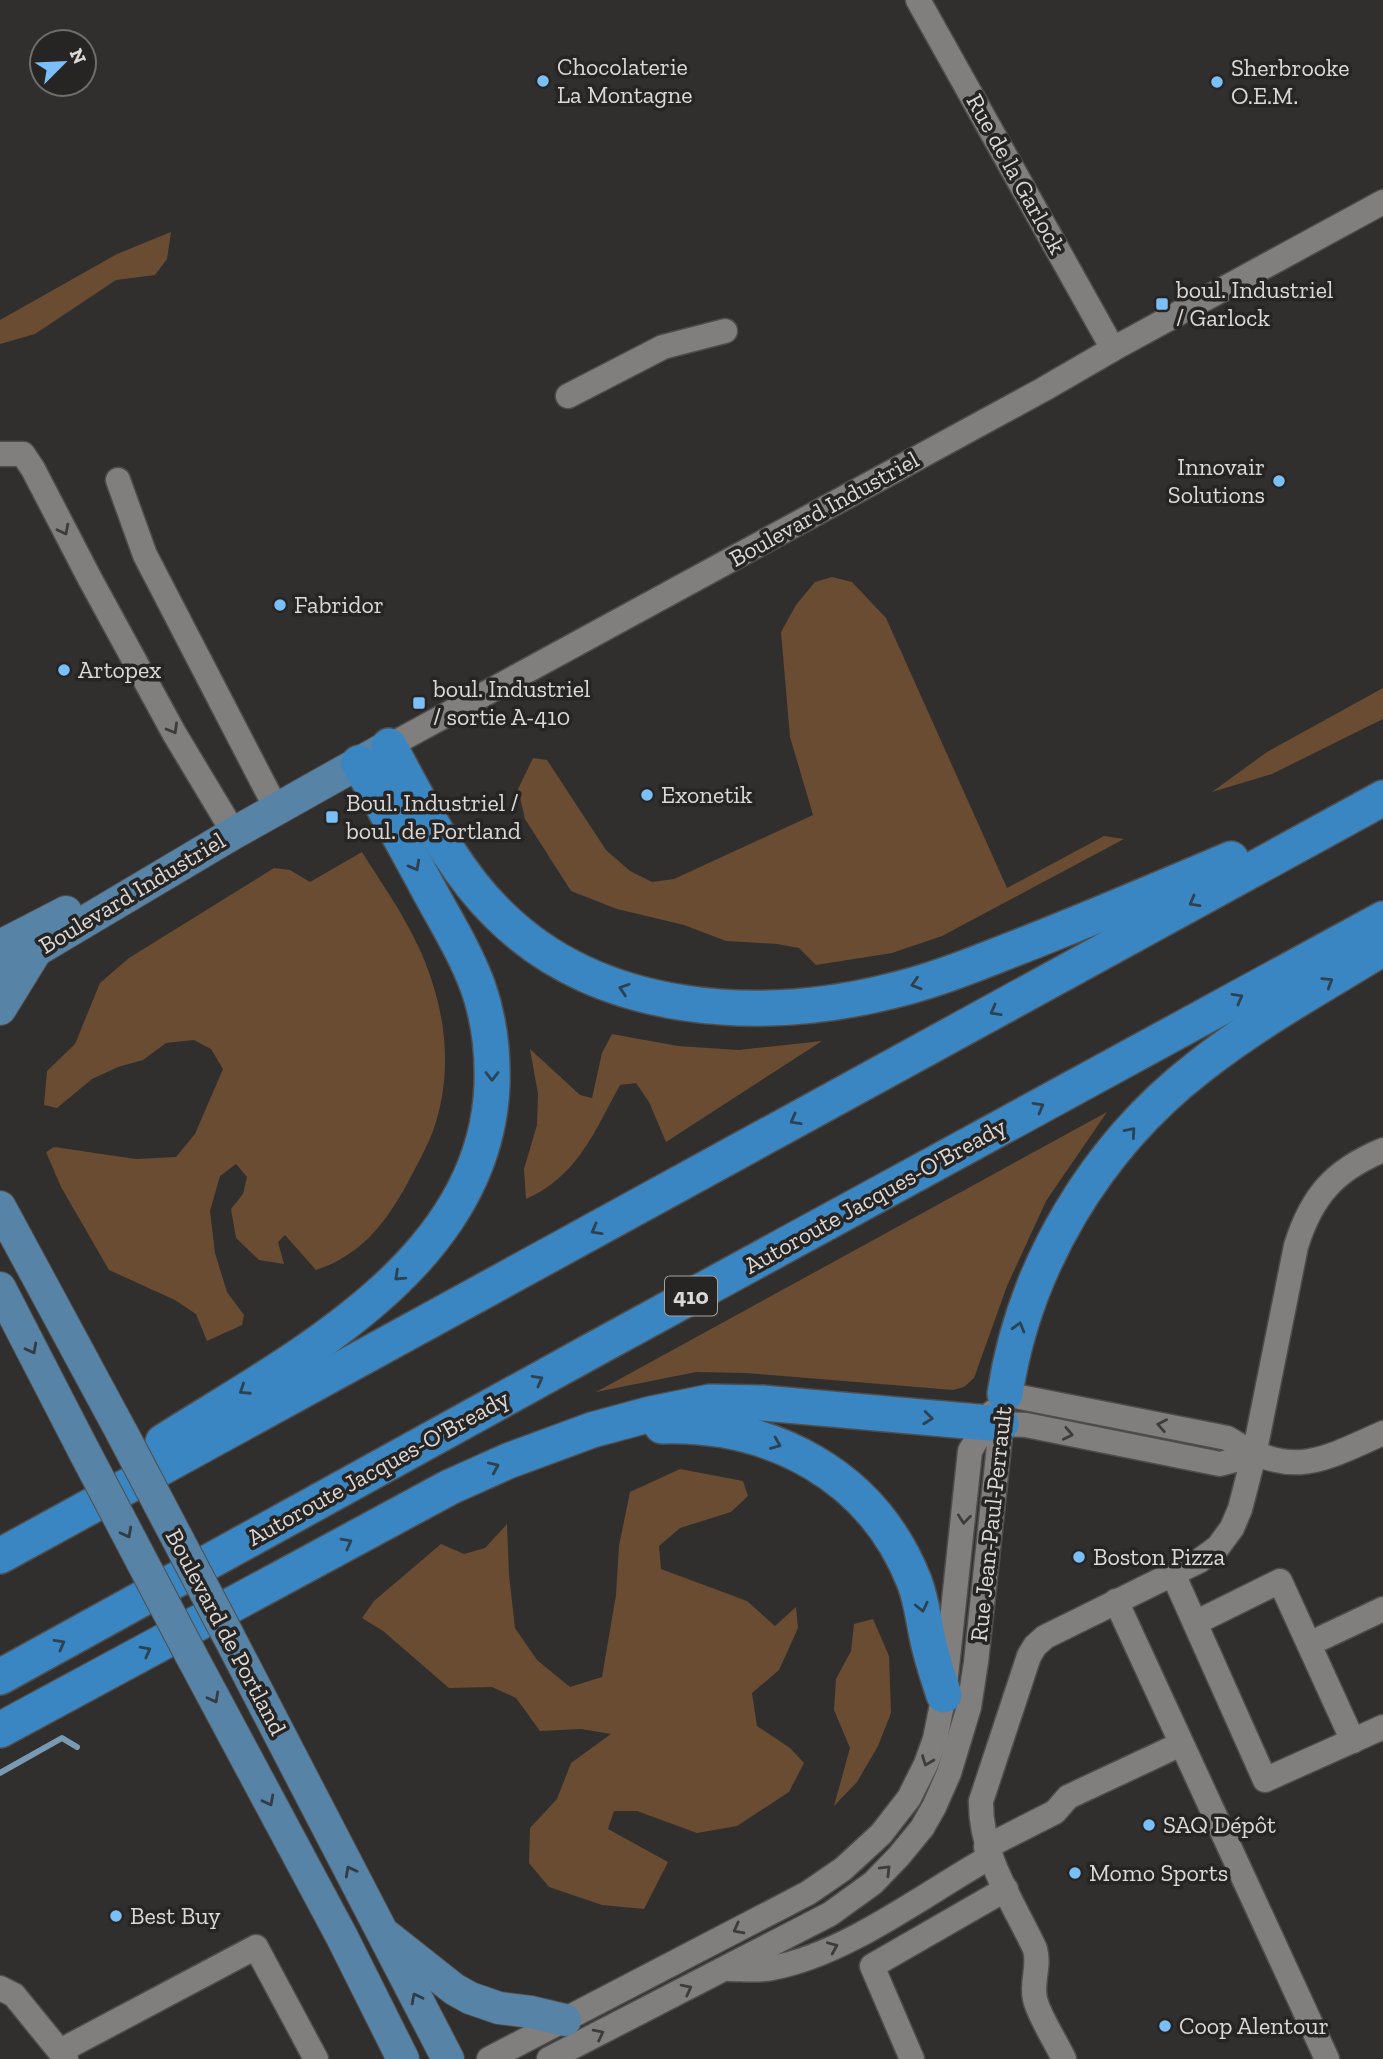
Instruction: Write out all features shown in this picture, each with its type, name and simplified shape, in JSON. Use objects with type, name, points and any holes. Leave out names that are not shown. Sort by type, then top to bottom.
[{"type":"highway","points":[[389,746],[458,867],[490,906],[521,934],[561,962],[606,983],[663,1000],[721,1006],[815,1004],[872,995],[924,982],[1072,926],[1383,797]]},
{"type":"highway","points":[[0,1546],[301,1354],[341,1324],[390,1284],[420,1255],[445,1225],[467,1187],[484,1141],[492,1096],[492,1056],[484,1005],[459,947],[359,763]]},
{"type":"highway","points":[[0,1556],[1383,797]]},
{"type":"highway","name":"Autoroute Jacques-O'Bready","points":[[0,1676],[1383,919]]},
{"type":"highway","points":[[0,1730],[435,1495],[494,1467],[555,1443],[651,1413],[710,1402],[870,1411],[997,1414],[1018,1329],[1045,1259],[1072,1211],[1119,1146],[1160,1101],[1213,1056],[1383,948]]},
{"type":"highway","points":[[555,1443],[639,1428],[710,1427],[765,1439],[820,1466],[845,1485],[869,1510],[892,1539],[908,1568],[920,1597],[929,1647],[944,1695]]},
{"type":"main road","name":"Boulevard Industriel","points":[[0,946],[233,831],[389,746]]},
{"type":"main road","name":"Boulevard Industriel","points":[[0,972],[233,831]]},
{"type":"main road","points":[[0,1009],[35,952]]},
{"type":"main road","name":"Boulevard de Portland","points":[[0,1207],[122,1433],[448,2059]]},
{"type":"main road","name":"Boulevard de Portland","points":[[0,1288],[404,2059]]},
{"type":"main road","points":[[382,1931],[470,1998],[499,2008],[565,2020]]},
{"type":"street","name":"Rue de la Garlock","points":[[918,0],[1113,349]]},
{"type":"street","name":"Boulevard Industriel","points":[[389,746],[1383,202]]},
{"type":"street","points":[[568,396],[663,347],[725,331]]},
{"type":"street","points":[[0,454],[23,453],[33,469],[174,733],[233,831]]},
{"type":"street","points":[[118,480],[145,555],[270,811]]},
{"type":"street","points":[[1064,2059],[1035,2000],[1034,1978],[1039,1963],[1035,1949],[988,1852],[981,1822],[981,1801],[1029,1656],[1045,1637],[1199,1561],[1218,1547],[1232,1528],[1240,1509],[1254,1455],[1296,1245],[1304,1223],[1330,1182],[1345,1169],[1383,1150]]},
{"type":"street","points":[[997,1414],[1227,1438],[1254,1455],[1303,1464],[1325,1460],[1383,1433]]},
{"type":"street","name":"Rue Jean-Paul-Perrault","points":[[489,2059],[807,1893],[853,1861],[889,1825],[915,1787],[930,1752],[944,1695],[971,1451],[997,1414]]},
{"type":"street","name":"Rue Jean-Paul-Perrault","points":[[549,2059],[817,1922],[863,1891],[899,1856],[934,1807],[957,1753],[973,1685],[997,1414]]},
{"type":"street","points":[[1173,1574],[1265,1780],[1383,1727]]},
{"type":"street","points":[[1195,1623],[1280,1581],[1353,1741]]},
{"type":"street","points":[[1116,1601],[1327,2059]]},
{"type":"street","points":[[1309,1644],[1383,1609]]},
{"type":"street","points":[[725,1969],[768,1969],[797,1962],[856,1936],[1055,1812],[1068,1797],[1181,1744]]},
{"type":"street","points":[[912,2059],[872,1966],[1006,1889]]},
{"type":"street","points":[[0,1987],[14,1995],[63,2055],[256,1947],[316,2059]]},
{"type":"shaded area","points":[[171,232],[167,259],[155,275],[116,280],[35,334],[0,344],[0,320],[117,254]]},
{"type":"shaded area","points":[[832,577],[852,582],[886,618],[1007,888],[1104,836],[1124,839],[942,936],[892,953],[816,965],[799,948],[726,941],[684,925],[617,909],[571,891],[525,819],[518,789],[533,758],[547,760],[606,850],[630,871],[652,882],[674,879],[813,815],[790,737],[781,632],[796,605],[815,582]]},
{"type":"shaded area","points":[[1383,688],[1383,719],[1272,774],[1212,792],[1267,752]]},
{"type":"shaded area","points":[[362,852],[410,930],[431,978],[438,1003],[443,1028],[444,1080],[433,1131],[407,1184],[380,1225],[359,1247],[332,1264],[316,1270],[285,1235],[278,1242],[284,1264],[259,1260],[236,1238],[231,1209],[243,1194],[247,1177],[236,1164],[220,1176],[210,1211],[215,1253],[227,1292],[244,1315],[242,1325],[207,1341],[196,1314],[175,1300],[109,1270],[61,1187],[46,1152],[54,1147],[136,1159],[176,1157],[195,1134],[223,1069],[211,1049],[194,1040],[166,1043],[143,1060],[118,1067],[92,1079],[57,1108],[44,1105],[47,1071],[75,1044],[100,983],[129,958],[274,868],[290,870],[310,882]]},
{"type":"shaded area","points":[[612,1034],[678,1046],[738,1050],[822,1041],[666,1142],[649,1102],[636,1083],[620,1085],[593,1136],[572,1165],[559,1178],[526,1199],[524,1169],[537,1125],[538,1094],[530,1049],[580,1095],[592,1098],[602,1053]]},
{"type":"shaded area","points":[[1107,1112],[1046,1201],[1007,1286],[974,1378],[964,1387],[953,1390],[746,1373],[696,1372],[596,1392]]},
{"type":"shaded area","points":[[680,1469],[743,1481],[748,1496],[731,1512],[680,1528],[659,1546],[661,1569],[747,1601],[775,1626],[796,1607],[798,1628],[779,1670],[752,1693],[757,1726],[790,1748],[804,1763],[789,1792],[737,1826],[697,1833],[637,1811],[614,1811],[608,1829],[668,1862],[644,1909],[602,1905],[549,1887],[529,1863],[530,1828],[557,1799],[571,1763],[611,1734],[581,1729],[540,1731],[516,1698],[492,1687],[449,1688],[383,1631],[362,1618],[374,1601],[441,1544],[464,1554],[485,1548],[507,1524],[515,1628],[537,1660],[570,1687],[602,1677],[616,1595],[619,1546],[630,1492]]},
{"type":"shaded area","points":[[873,1619],[889,1656],[891,1713],[878,1746],[857,1782],[834,1806],[850,1748],[834,1710],[836,1679],[851,1651],[854,1624]]},
{"type":"waterway","points":[[0,1773],[62,1738],[77,1747]]},
{"type":"place","name":"Chocolaterie La Montagne","points":[[543,81]]},
{"type":"place","name":"Sherbrooke O.E.M.","points":[[1217,82]]},
{"type":"place","name":"boul. Industriel / Garlock","points":[[1162,304]]},
{"type":"place","name":"Innovair Solutions","points":[[1279,481]]},
{"type":"place","name":"Fabridor","points":[[280,605]]},
{"type":"place","name":"Artopex","points":[[64,670]]},
{"type":"place","name":"boul. Industriel / sortie A-410","points":[[419,703]]},
{"type":"place","name":"Exonetik","points":[[647,795]]},
{"type":"place","name":"Boul. Industriel / boul. de Portland","points":[[332,817]]},
{"type":"place","name":"Boston Pizza","points":[[1079,1557]]},
{"type":"place","name":"SAQ Dépôt","points":[[1149,1825]]},
{"type":"place","name":"Momo Sports","points":[[1075,1873]]},
{"type":"place","name":"Best Buy","points":[[116,1916]]},
{"type":"place","name":"Coop Alentour","points":[[1165,2026]]}]
